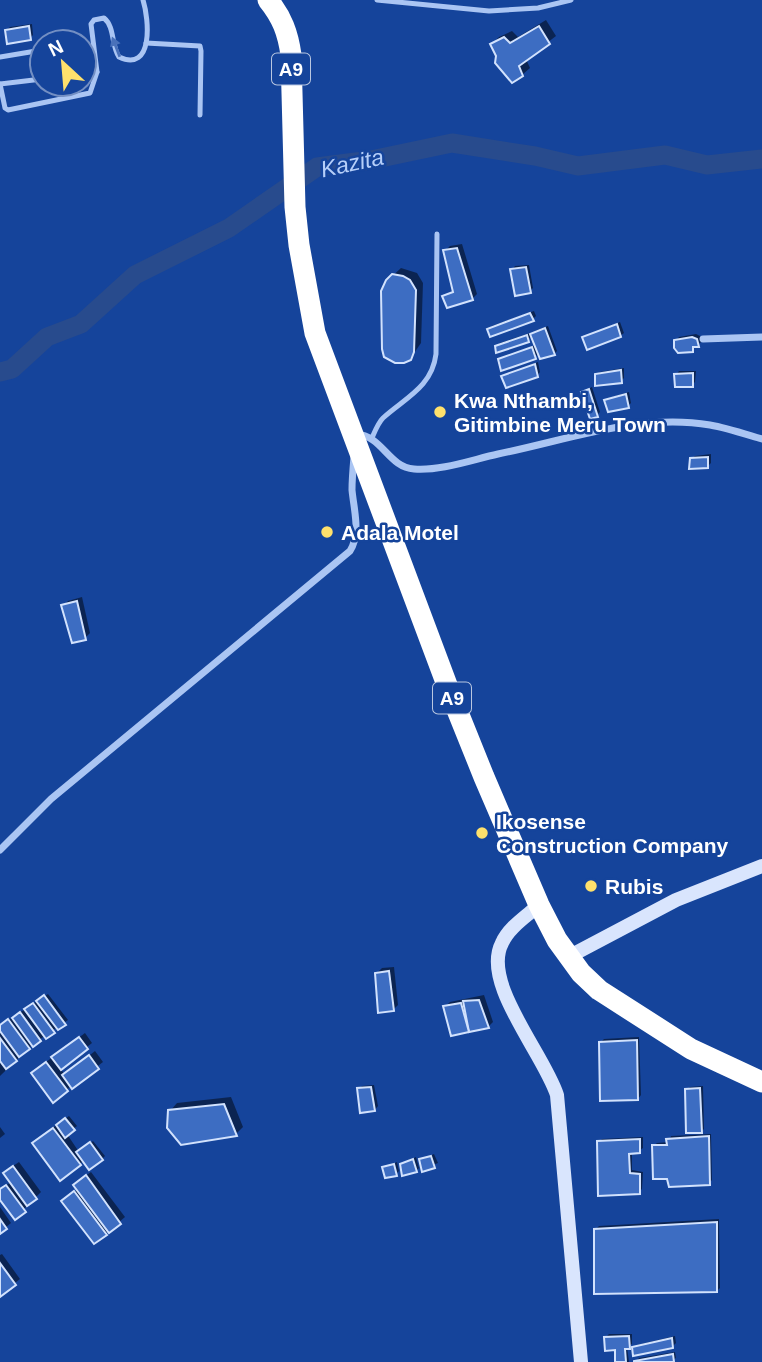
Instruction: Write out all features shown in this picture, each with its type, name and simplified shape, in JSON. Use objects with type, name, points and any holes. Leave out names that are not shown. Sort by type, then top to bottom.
[{"type":"highway","name":"A9","points":[[268,0],[288,32],[295,207],[315,333],[360,439],[475,754],[539,905],[557,940],[581,973],[598,990],[691,1049],[762,1082]]},
{"type":"street","points":[[703,339],[762,337]]},
{"type":"street","points":[[0,850],[51,799],[350,551],[356,533],[352,489],[360,439],[411,469],[439,467],[538,447],[617,426],[710,425],[762,439]]},
{"type":"street","points":[[570,956],[676,900],[762,866]]},
{"type":"street","points":[[539,905],[514,926],[502,941],[497,964],[507,999],[546,1067],[557,1095],[581,1362]]},
{"type":"lane","points":[[91,28],[90,24],[94,20],[104,18],[110,26],[119,57],[127,61],[138,58],[144,52],[146,43],[146,12],[143,0]]},
{"type":"lane","points":[[377,0],[489,10],[538,8],[571,0]]},
{"type":"lane","points":[[146,43],[200,46],[200,115]]},
{"type":"lane","points":[[0,57],[28,52]]},
{"type":"lane","points":[[28,81],[0,84],[5,108],[8,110],[70,98]]},
{"type":"lane","points":[[360,439],[417,391],[433,369],[437,325],[437,234]]},
{"type":"building","points":[[29,26],[28,40],[7,44],[5,30]]},
{"type":"building","points":[[539,26],[550,44],[519,66],[523,76],[512,83],[495,63],[496,56],[490,44],[504,37],[510,43]]},
{"type":"building","points":[[457,248],[473,300],[447,308],[442,296],[453,292],[443,250]]},
{"type":"building","points":[[526,267],[531,293],[515,296],[510,269]]},
{"type":"building","points":[[392,274],[410,280],[416,290],[414,352],[411,360],[404,363],[395,363],[384,357],[382,349],[381,291]]},
{"type":"building","points":[[530,313],[534,321],[490,337],[487,329]]},
{"type":"building","points":[[617,324],[621,337],[587,350],[582,337]]},
{"type":"building","points":[[545,328],[555,355],[540,359],[530,334]]},
{"type":"building","points":[[527,335],[529,342],[496,353],[495,346]]},
{"type":"building","points":[[692,337],[697,339],[699,347],[693,347],[693,352],[678,353],[674,348],[674,340]]},
{"type":"building","points":[[532,347],[536,359],[501,371],[498,359]]},
{"type":"building","points":[[535,364],[538,377],[506,388],[501,376]]},
{"type":"building","points":[[621,370],[622,383],[595,386],[595,374]]},
{"type":"building","points":[[693,373],[693,387],[675,387],[674,374]]},
{"type":"building","points":[[589,389],[598,417],[590,419],[581,392]]},
{"type":"building","points":[[626,394],[629,408],[608,412],[604,400]]},
{"type":"building","points":[[708,457],[708,468],[689,469],[690,458]]},
{"type":"building","points":[[77,601],[86,640],[72,643],[61,605]]},
{"type":"building","points":[[389,971],[394,1011],[378,1013],[375,973]]},
{"type":"building","points":[[44,995],[66,1025],[58,1030],[36,1001]]},
{"type":"building","points":[[479,1000],[489,1028],[469,1032],[463,1001]]},
{"type":"building","points":[[33,1003],[55,1033],[46,1039],[24,1009]]},
{"type":"building","points":[[461,1003],[469,1032],[451,1036],[443,1006]]},
{"type":"building","points":[[20,1012],[41,1041],[33,1047],[12,1018]]},
{"type":"building","points":[[8,1019],[30,1049],[19,1057],[0,1031],[0,1025]]},
{"type":"building","points":[[79,1037],[88,1049],[61,1070],[51,1057]]},
{"type":"building","points":[[0,1038],[17,1061],[6,1069],[0,1061]]},
{"type":"building","points":[[637,1040],[638,1100],[600,1101],[599,1042]]},
{"type":"building","points":[[89,1055],[99,1069],[72,1089],[62,1075]]},
{"type":"building","points":[[46,1062],[68,1091],[53,1103],[31,1073]]},
{"type":"building","points":[[371,1087],[375,1111],[360,1113],[357,1088]]},
{"type":"building","points":[[700,1088],[702,1133],[686,1133],[685,1089]]},
{"type":"building","points":[[224,1104],[237,1136],[181,1145],[167,1128],[168,1110]]},
{"type":"building","points":[[65,1118],[75,1130],[65,1138],[56,1125]]},
{"type":"building","points":[[53,1128],[81,1165],[60,1181],[32,1143]]},
{"type":"building","points":[[709,1136],[710,1185],[669,1187],[667,1179],[653,1179],[652,1145],[667,1145],[666,1139]]},
{"type":"building","points":[[640,1139],[640,1153],[629,1154],[630,1173],[640,1174],[640,1194],[598,1196],[597,1141]]},
{"type":"building","points":[[90,1142],[103,1160],[89,1170],[76,1152]]},
{"type":"building","points":[[431,1156],[435,1168],[422,1172],[419,1159]]},
{"type":"building","points":[[413,1159],[417,1172],[402,1176],[400,1164]]},
{"type":"building","points":[[394,1164],[397,1176],[385,1178],[382,1167]]},
{"type":"building","points":[[13,1166],[37,1199],[27,1206],[3,1173]]},
{"type":"building","points":[[86,1175],[121,1224],[109,1233],[73,1185]]},
{"type":"building","points":[[6,1185],[26,1212],[15,1220],[0,1200],[0,1189]]},
{"type":"building","points":[[74,1191],[107,1235],[94,1244],[61,1201]]},
{"type":"building","points":[[0,1219],[7,1229],[0,1234]]},
{"type":"building","points":[[717,1222],[717,1292],[594,1294],[594,1229]]},
{"type":"building","points":[[0,1263],[16,1285],[0,1297]]},
{"type":"building","points":[[629,1336],[630,1349],[625,1349],[626,1362],[615,1362],[615,1350],[605,1351],[604,1337]]},
{"type":"building","points":[[672,1338],[673,1348],[633,1356],[632,1347]]},
{"type":"building","points":[[673,1354],[674,1362],[634,1362],[634,1361]]},
{"type":"waterway","name":"Kazita","points":[[0,372],[12,369],[47,337],[81,324],[135,275],[229,228],[317,167],[371,160],[452,143],[535,156],[578,166],[665,155],[707,165],[762,159]]},
{"type":"place","name":"Kwa Nthambi, Gitimbine Meru Town","points":[[440,412]]},
{"type":"place","name":"Adala Motel","points":[[327,532]]},
{"type":"place","name":"Ikosense Construction Company","points":[[482,833]]},
{"type":"place","name":"Rubis","points":[[591,886]]}]
